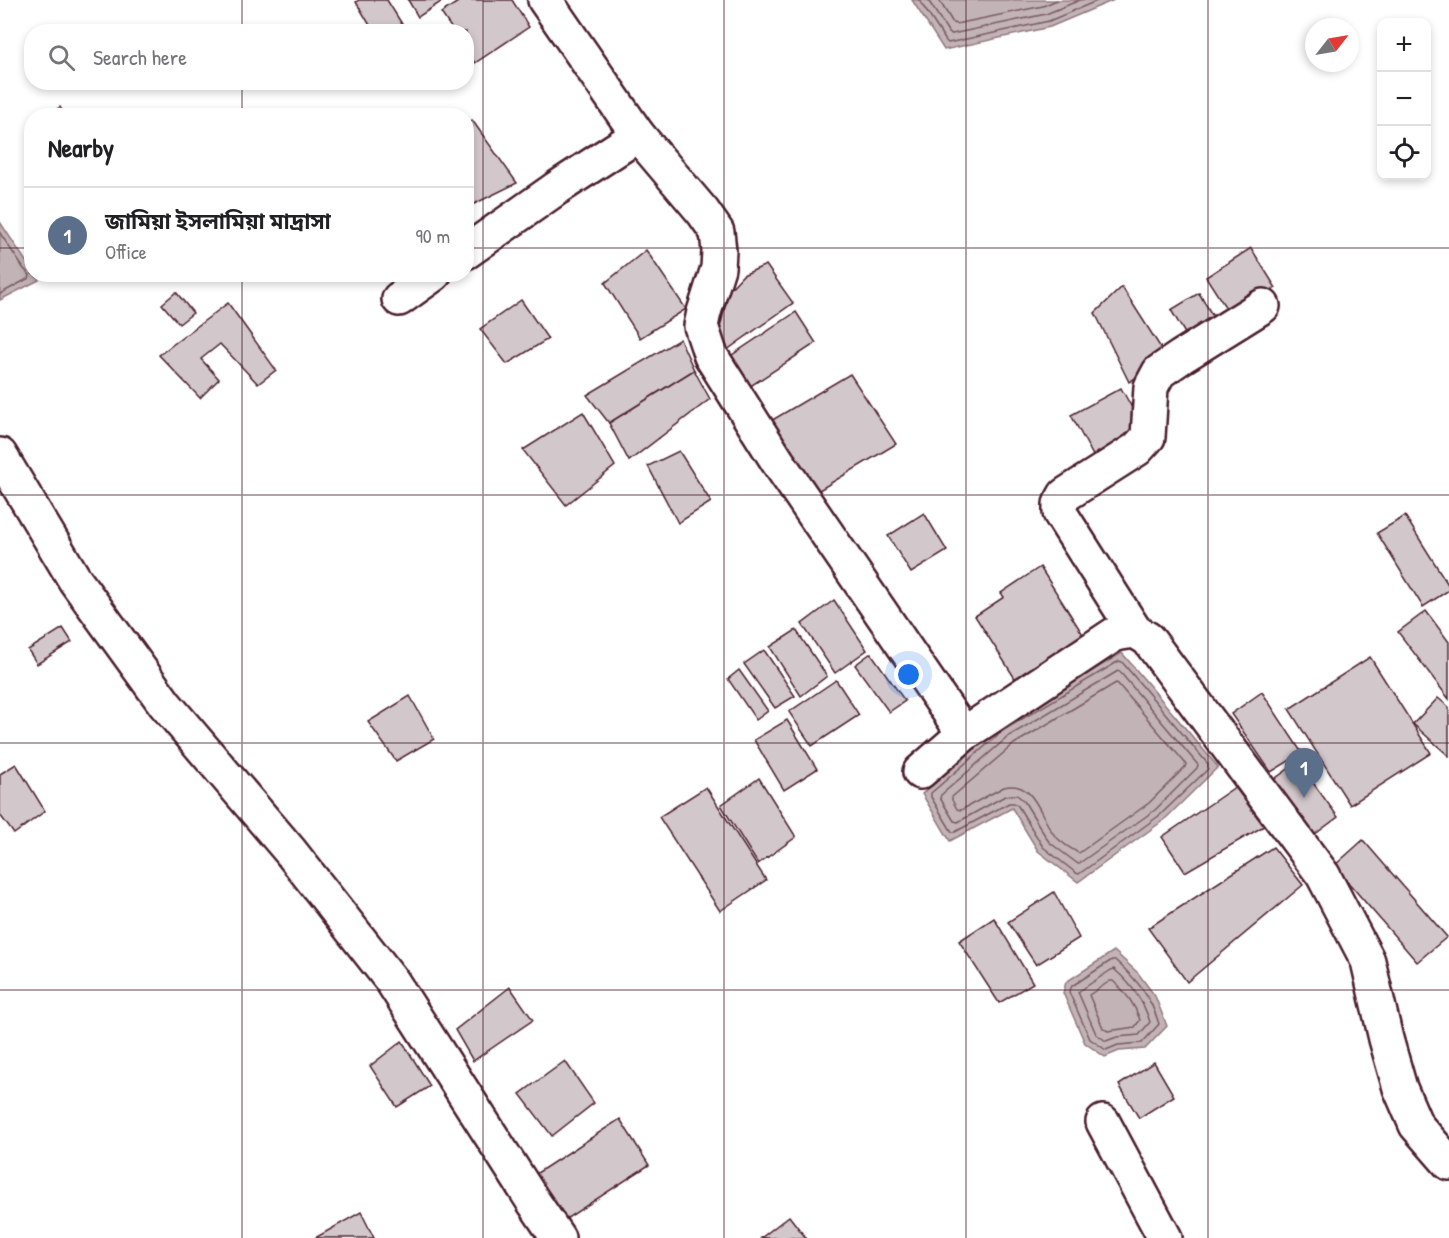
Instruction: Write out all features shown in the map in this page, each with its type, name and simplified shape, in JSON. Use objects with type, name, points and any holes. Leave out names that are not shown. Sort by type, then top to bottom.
[{"type":"street","points":[[545,0],[638,135],[717,232],[718,268],[701,326],[711,356],[778,462],[964,734]]},
{"type":"street","points":[[474,246],[638,135]]},
{"type":"street","points":[[399,298],[422,282]]},
{"type":"street","points":[[1263,306],[1159,372],[1151,387],[1148,437],[1137,449],[1065,495],[1060,504],[1060,513],[1135,631],[1148,639],[1323,875],[1368,961],[1400,1088],[1416,1125],[1449,1163]]},
{"type":"street","points":[[0,455],[75,580],[165,704],[290,851],[392,981],[558,1238]]},
{"type":"street","points":[[920,771],[964,734],[1115,634],[1135,631]]},
{"type":"street","points":[[1103,1122],[1165,1238]]},
{"type":"water","points":[[912,0],[1114,0],[1050,27],[944,50]]},
{"type":"water","points":[[0,222],[24,258],[24,282],[35,282],[0,300]]},
{"type":"water","points":[[1122,653],[1218,767],[1164,820],[1078,882],[1038,851],[1012,808],[950,841],[922,794],[1001,725]]},
{"type":"water","points":[[1114,951],[1138,973],[1155,996],[1167,1026],[1145,1049],[1119,1051],[1105,1057],[1085,1043],[1063,993],[1066,982]]},
{"type":"building","points":[[359,0],[387,0],[402,24],[369,24],[356,2]]},
{"type":"building","points":[[408,0],[444,0],[418,17]]},
{"type":"building","points":[[461,0],[512,0],[529,27],[475,63],[474,24],[449,24],[441,13]]},
{"type":"building","points":[[474,123],[517,183],[474,204]]},
{"type":"building","points":[[1251,248],[1276,288],[1231,316],[1206,277]]},
{"type":"building","points":[[646,250],[686,309],[640,338],[605,283]]},
{"type":"building","points":[[766,265],[793,303],[720,355],[720,328],[729,290],[743,275]]},
{"type":"building","points":[[1122,287],[1168,359],[1129,382],[1095,313]]},
{"type":"building","points":[[176,292],[193,313],[179,324],[162,304]]},
{"type":"building","points":[[1199,293],[1218,325],[1190,342],[1171,310]]},
{"type":"building","points":[[521,300],[548,339],[507,364],[480,329]]},
{"type":"building","points":[[228,303],[276,370],[258,384],[220,344],[201,359],[219,379],[200,398],[159,355]]},
{"type":"building","points":[[796,312],[816,343],[746,389],[726,359]]},
{"type":"building","points":[[680,339],[694,370],[609,423],[587,395]]},
{"type":"building","points":[[694,370],[710,399],[629,461],[609,423]]},
{"type":"building","points":[[850,374],[896,444],[816,492],[769,422]]},
{"type":"building","points":[[1121,388],[1147,435],[1097,463],[1071,415]]},
{"type":"building","points":[[583,412],[615,466],[566,505],[523,450]]},
{"type":"building","points":[[679,451],[711,502],[678,523],[648,466]]},
{"type":"building","points":[[924,513],[947,551],[911,573],[888,536]]},
{"type":"building","points":[[1405,516],[1449,586],[1449,590],[1423,607],[1377,533]]},
{"type":"building","points":[[1040,567],[1084,636],[1016,680],[975,616],[1004,597],[1001,593]]},
{"type":"building","points":[[834,600],[867,650],[835,673],[802,624]]},
{"type":"building","points":[[1426,611],[1449,642],[1449,699],[1398,632]]},
{"type":"building","points":[[63,628],[72,642],[37,664],[28,650]]},
{"type":"building","points":[[796,630],[827,676],[801,696],[770,647]]},
{"type":"building","points":[[764,650],[795,696],[775,708],[744,664]]},
{"type":"building","points":[[871,653],[905,701],[889,712],[855,665]]},
{"type":"building","points":[[1370,657],[1431,753],[1350,805],[1289,709]]},
{"type":"building","points":[[739,670],[768,711],[756,720],[728,679]]},
{"type":"building","points":[[836,680],[859,715],[812,746],[789,712]]},
{"type":"building","points":[[1262,692],[1302,753],[1271,772],[1231,714]]},
{"type":"building","points":[[410,696],[434,739],[396,761],[368,722]]},
{"type":"building","points":[[1438,698],[1449,707],[1449,756],[1413,724]]},
{"type":"building","points":[[787,720],[817,769],[784,790],[754,740]]},
{"type":"building","points":[[1298,762],[1338,817],[1310,838],[1269,783]]},
{"type":"building","points":[[16,764],[45,811],[14,834],[0,815],[0,774]]},
{"type":"building","points":[[759,778],[796,837],[758,864],[721,805]]},
{"type":"building","points":[[706,787],[766,880],[720,911],[659,817]]},
{"type":"building","points":[[1235,787],[1264,826],[1185,872],[1162,837]]},
{"type":"building","points":[[1363,840],[1447,937],[1417,962],[1334,866]]},
{"type":"building","points":[[1273,847],[1303,885],[1187,982],[1148,928]]},
{"type":"building","points":[[1054,892],[1079,938],[1036,965],[1008,922]]},
{"type":"building","points":[[994,918],[1033,983],[999,1003],[959,941]]},
{"type":"building","points":[[510,987],[533,1020],[473,1061],[455,1030]]},
{"type":"building","points":[[402,1041],[430,1086],[397,1107],[370,1066]]},
{"type":"building","points":[[565,1061],[594,1103],[552,1136],[520,1094]]},
{"type":"building","points":[[1154,1062],[1174,1096],[1139,1118],[1119,1085]]},
{"type":"building","points":[[620,1119],[649,1165],[566,1219],[534,1175]]},
{"type":"building","points":[[361,1212],[374,1238],[315,1238]]},
{"type":"building","points":[[789,1216],[806,1238],[761,1238]]},
{"type":"place","name":"জামিয়া ইসলামিয়া মাদ্রাসা","points":[[1304,798]]}]
